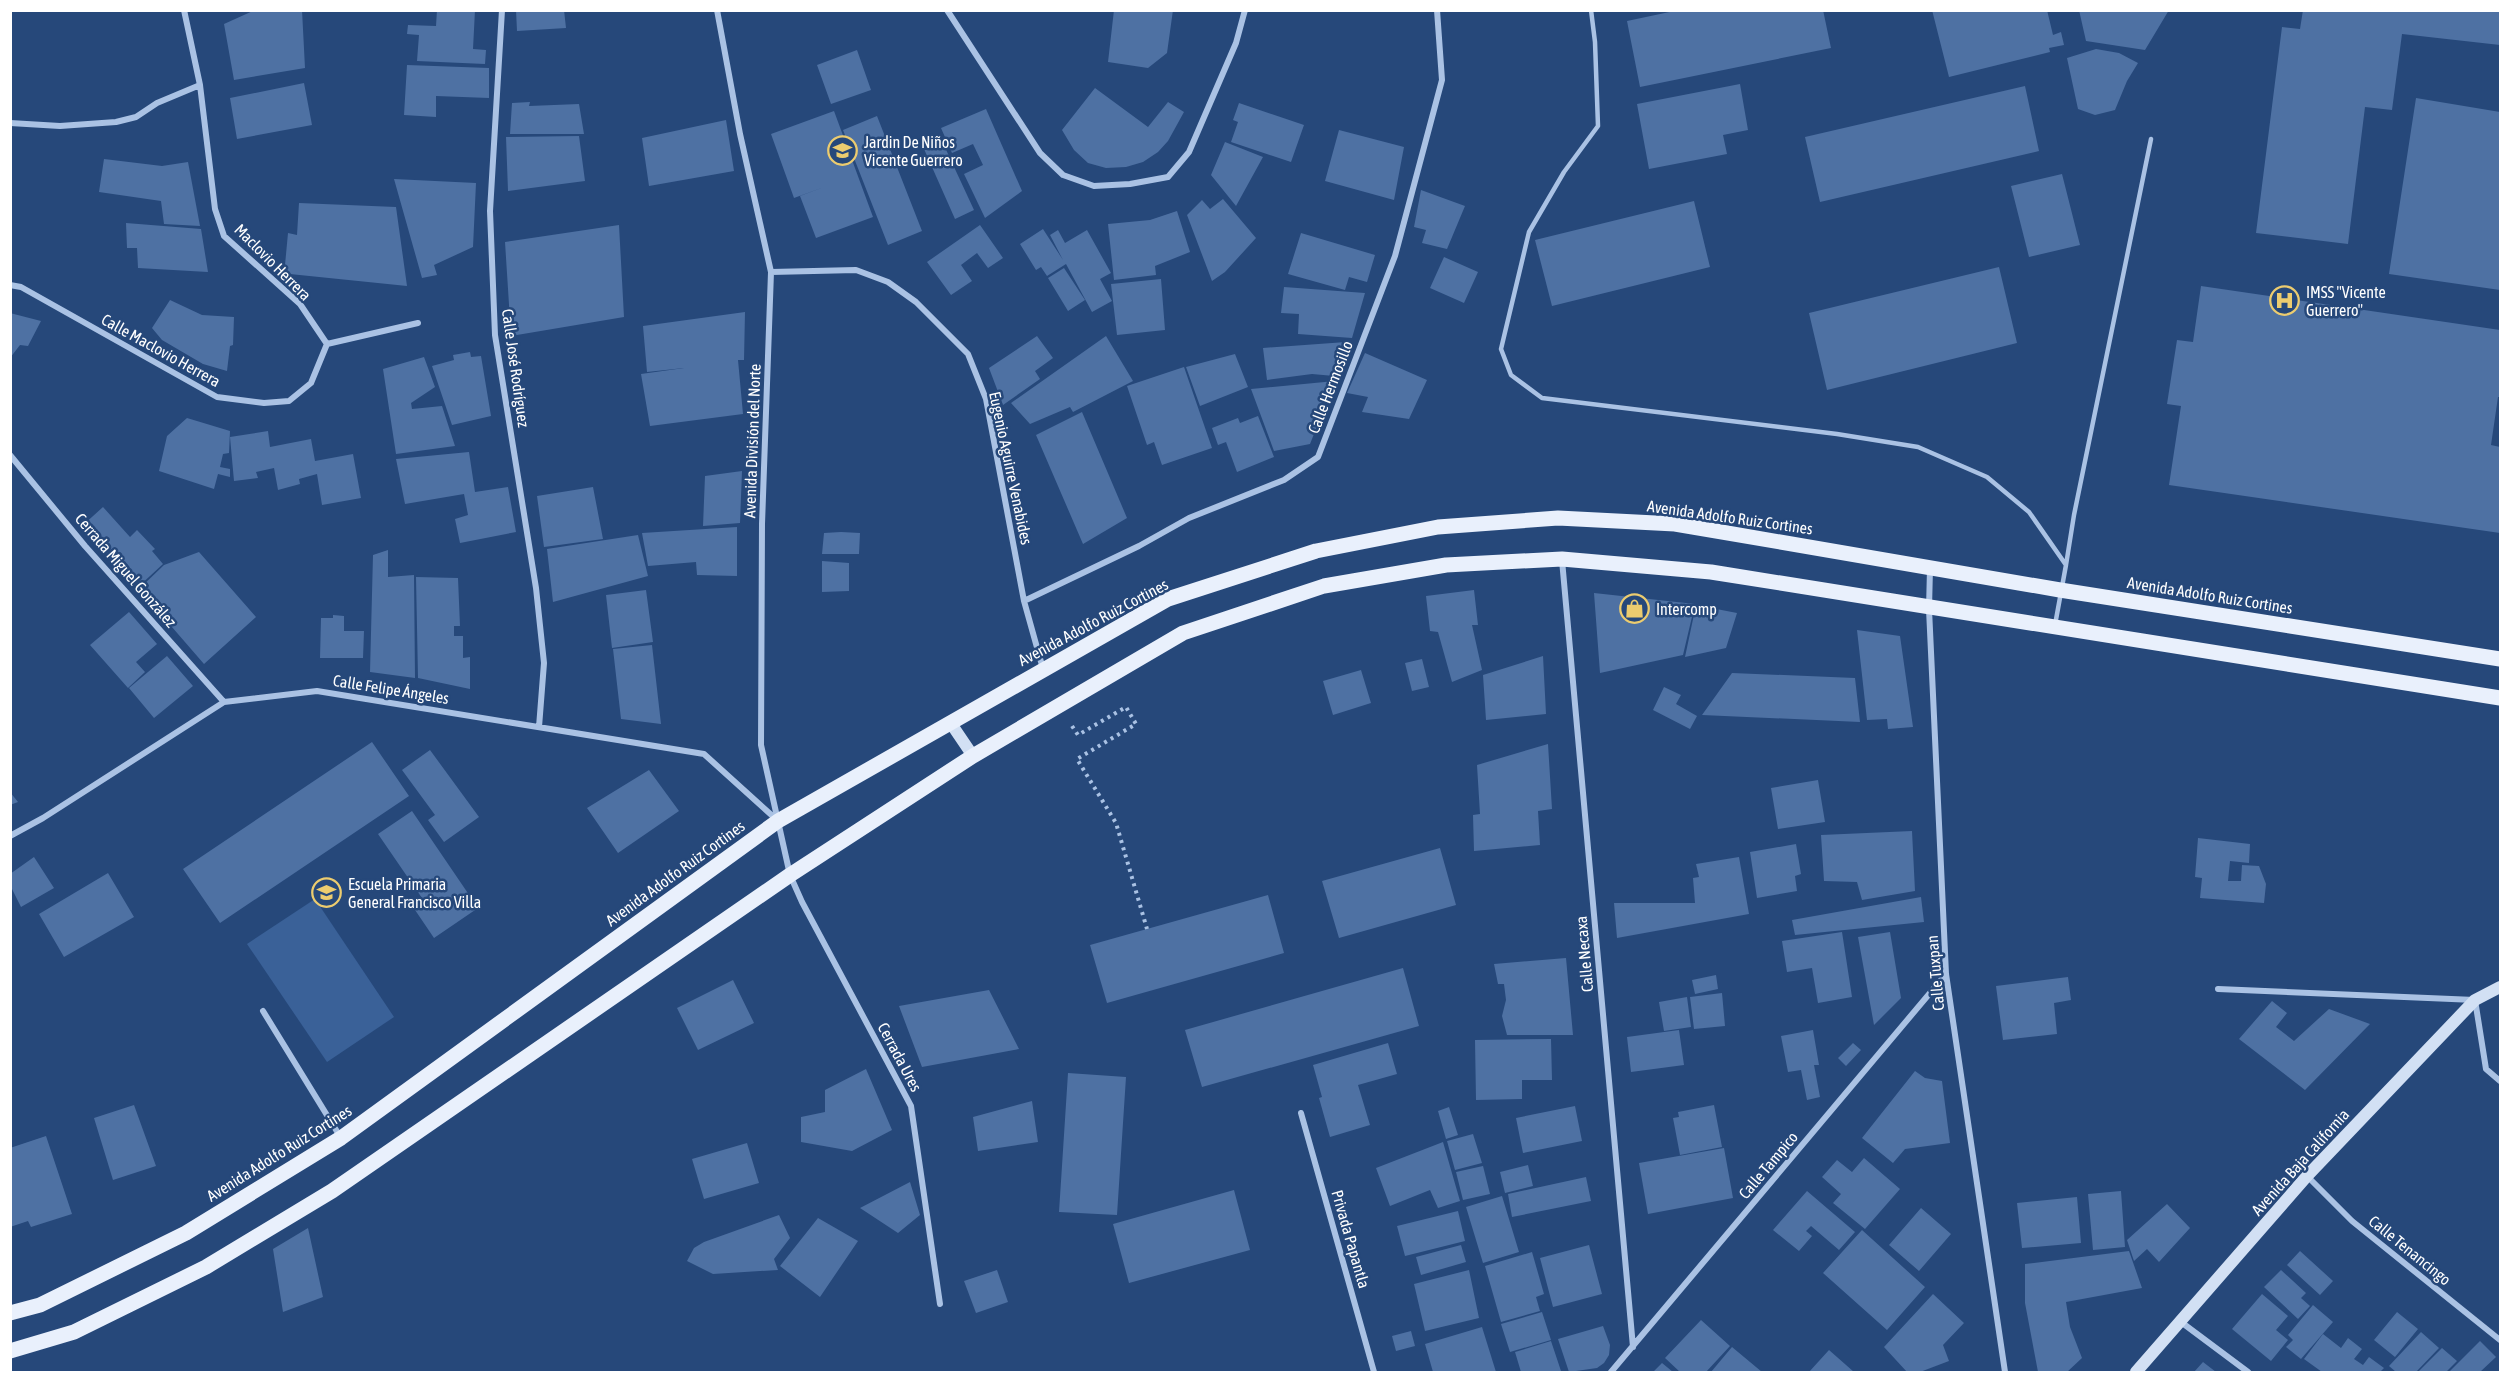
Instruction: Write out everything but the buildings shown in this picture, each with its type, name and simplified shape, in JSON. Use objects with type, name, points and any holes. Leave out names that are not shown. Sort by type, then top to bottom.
[{"type":"main road","name":"Avenida Adolfo Ruiz Cortines","points":[[10,1313],[40,1305],[186,1233],[341,1138],[778,821],[1168,599],[1316,551],[1438,527],[1558,518],[1674,524],[2060,590],[2500,659]]},
{"type":"main road","points":[[10,1351],[74,1332],[185,1277],[332,1191],[790,875],[972,756],[1057,706],[1183,633],[1324,586],[1446,565],[1562,559],[1712,572],[1929,609],[2500,698]]},
{"type":"main road","points":[[950,722],[972,756]]},
{"type":"main road","name":"Avenida Baja California","points":[[2136,1372],[2307,1176],[2475,1000],[2500,987]]},
{"type":"street","points":[[10,123],[60,126],[116,122],[136,117],[157,103],[200,85],[184,10]]},
{"type":"street","name":"Calle José Rodríguez","points":[[502,10],[490,211],[495,335],[536,588],[544,663],[538,727]]},
{"type":"street","name":"Avenida División del Norte","points":[[717,10],[740,134],[771,272],[762,524],[761,745],[790,875]]},
{"type":"street","points":[[947,10],[1040,153],[1063,175],[1094,186],[1130,184],[1168,177],[1189,152],[1236,43],[1245,10]]},
{"type":"street","name":"Calle Hermosillo","points":[[1024,601],[1139,546],[1189,518],[1284,480],[1318,457],[1395,256],[1442,81],[1437,10]]},
{"type":"street","name":"Maclovio Herrera","points":[[200,85],[215,209],[224,236],[300,304],[327,344]]},
{"type":"street","name":"Eugenio Aguirre Venabides","points":[[771,272],[856,270],[888,282],[916,302],[968,354],[986,399],[1024,601],[1044,669]]},
{"type":"street","name":"Calle Maclovio Herrera","points":[[10,285],[21,287],[217,397],[264,403],[289,402],[311,383],[327,344]]},
{"type":"street","points":[[327,344],[418,324]]},
{"type":"street","name":"Cerrada Miguel González","points":[[10,455],[86,546],[224,702]]},
{"type":"street","name":"Calle Necaxa","points":[[1562,559],[1633,1347]]},
{"type":"street","name":"Calle Tuxpan","points":[[1930,568],[1929,609],[1946,974],[2005,1372]]},
{"type":"street","name":"Calle Felipe Ángeles","points":[[10,836],[43,818],[224,702],[317,691],[704,754],[778,821]]},
{"type":"street","name":"Cerrada Ures","points":[[790,875],[802,902],[911,1106],[940,1304]]},
{"type":"street","name":"Calle Tampico","points":[[1611,1372],[1946,974]]},
{"type":"street","points":[[2218,989],[2475,1000],[2486,1069],[2500,1081]]},
{"type":"street","points":[[263,1011],[341,1138]]},
{"type":"street","name":"Privada Papantla","points":[[1301,1113],[1374,1372]]},
{"type":"street","name":"Calle Tenancingo","points":[[2307,1176],[2352,1221],[2500,1340]]},
{"type":"street","points":[[2181,1322],[2248,1372]]},
{"type":"lane","points":[[1591,10],[1595,42],[1598,126],[1564,172],[1529,232],[1501,349],[1511,375],[1542,398],[1837,434],[1918,447],[1986,477],[2029,512],[2066,565]]},
{"type":"lane","points":[[2055,628],[2060,590],[2151,139]]},
{"type":"path","points":[[1057,706],[1078,735],[1126,707],[1136,724],[1077,759],[1116,823],[1147,929]]},
{"type":"shaded area","points":[[315,899],[394,1017],[327,1062],[247,944]]},
{"type":"place","name":"Jardin De Niños Vicente Guerrero","points":[[843,151]]},
{"type":"place","name":"IMSS \"Vicente Guerrero\"","points":[[2285,301]]},
{"type":"place","name":"Intercomp","points":[[1635,609]]},
{"type":"place","name":"Escuela Primaria General Francisco Villa","points":[[327,893]]}]
